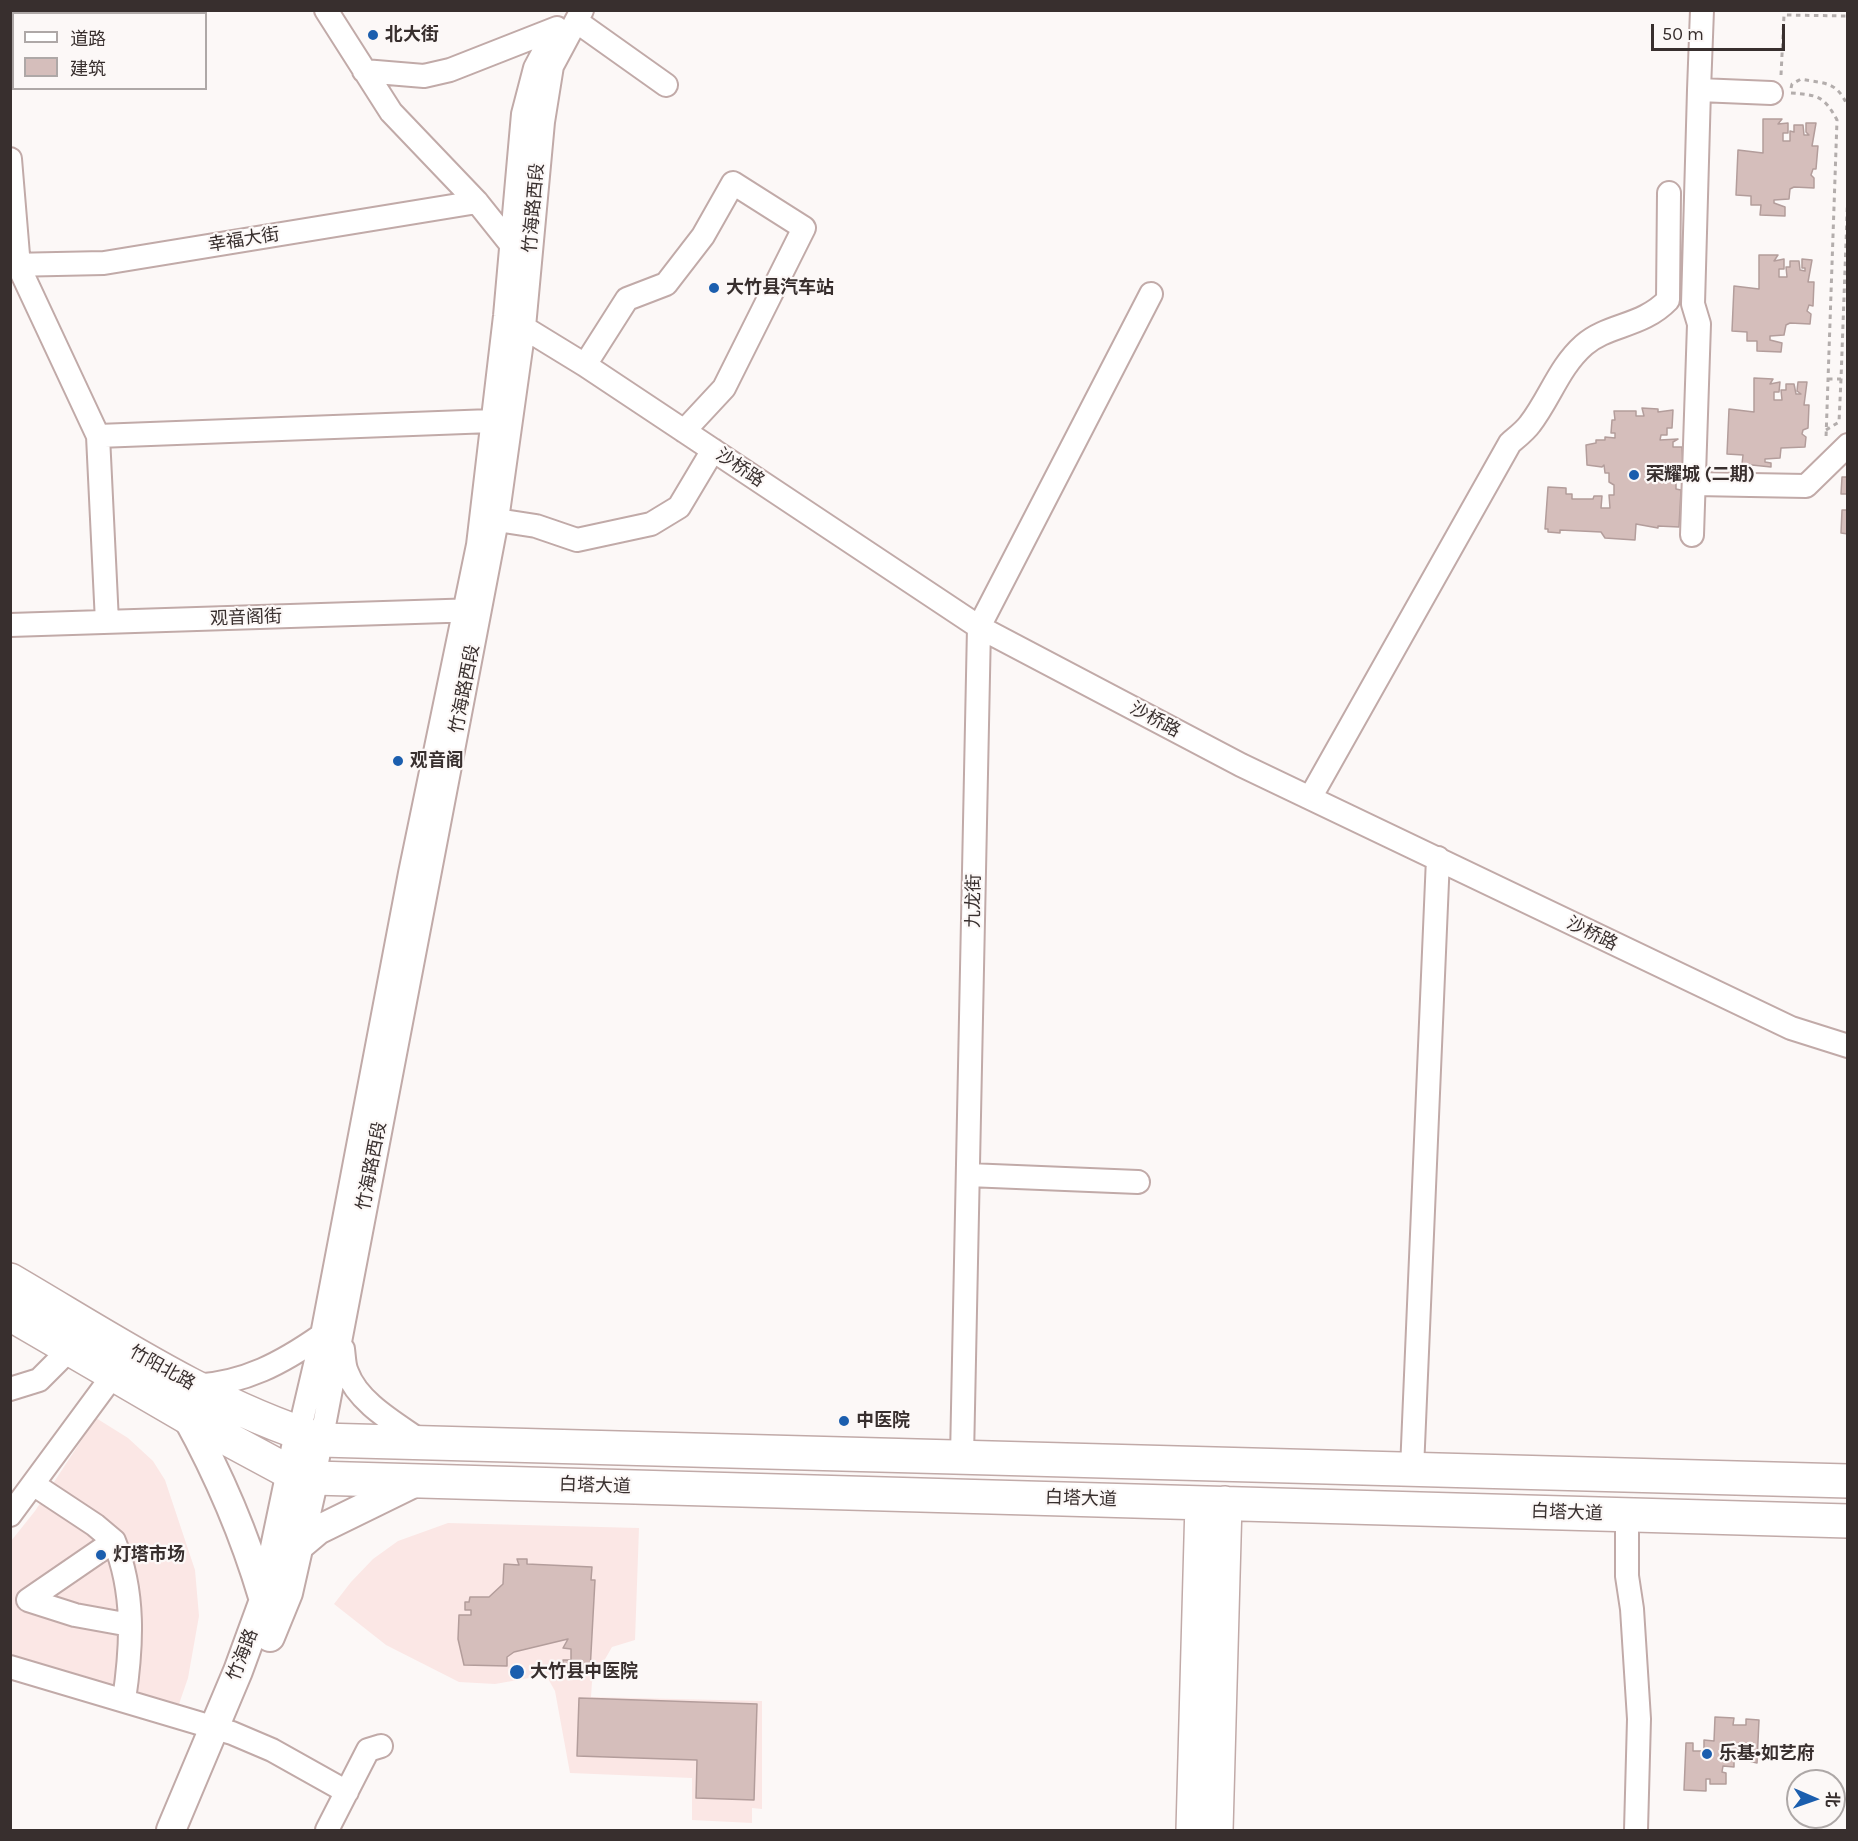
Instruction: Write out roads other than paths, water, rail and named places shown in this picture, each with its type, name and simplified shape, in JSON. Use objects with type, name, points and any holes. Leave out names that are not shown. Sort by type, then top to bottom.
[{"type":"highway","name":"竹阳北路","points":[[10,1280],[190,1402],[303,1475]]},
{"type":"highway","name":"竹阳北路","points":[[10,1314],[114,1374],[190,1402],[310,1436]]},
{"type":"highway","points":[[310,1436],[422,1442],[1848,1481]]},
{"type":"highway","name":"白塔大道","points":[[303,1475],[418,1481],[1848,1521]]},
{"type":"highway","points":[[1193,1830],[1214,1503]]},
{"type":"highway","points":[[1214,1503],[1216,1830]]},
{"type":"main road","points":[[190,1402],[235,1513],[264,1600]]},
{"type":"main road","points":[[303,1475],[310,1436]]},
{"type":"main road","name":"竹海路","points":[[171,1830],[224,1729],[288,1593],[299,1546],[303,1475]]},
{"type":"main road","name":"竹海路","points":[[191,1830],[303,1475]]},
{"type":"main road","points":[[299,1546],[318,1530],[418,1481]]},
{"type":"street","points":[[326,10],[390,112],[477,202],[529,267]]},
{"type":"street","points":[[1692,535],[1699,324],[1693,304],[1701,10]]},
{"type":"street","points":[[364,71],[424,76],[450,70],[570,17],[666,85]]},
{"type":"street","name":"竹海路西段","points":[[472,610],[497,520],[515,321],[512,246],[524,114],[535,68],[570,17]]},
{"type":"street","name":"竹海路西段","points":[[310,1436],[332,1336],[360,1232],[472,610],[491,421],[529,267],[543,122],[552,66],[570,17]]},
{"type":"street","points":[[1699,90],[1780,93]]},
{"type":"street","points":[[10,159],[13,262],[98,436],[107,622]]},
{"type":"street","points":[[585,365],[627,299],[666,284],[703,236],[733,183],[804,228],[724,388],[684,431]]},
{"type":"street","points":[[1310,798],[1510,443],[1530,425],[1566,363],[1595,336],[1638,322],[1656,312],[1668,300],[1669,193]]},
{"type":"street","name":"幸福大街","points":[[13,262],[104,263],[477,202]]},
{"type":"street","points":[[979,627],[1151,294]]},
{"type":"street","name":"沙桥路","points":[[515,321],[585,365],[979,627],[1241,765],[1791,1029],[1848,1046]]},
{"type":"street","points":[[98,436],[491,421]]},
{"type":"street","points":[[1695,484],[1806,486],[1848,444]]},
{"type":"street","points":[[497,520],[536,526],[577,540],[651,524],[679,507],[713,450]]},
{"type":"street","name":"观音阁街","points":[[10,625],[472,610]]},
{"type":"street","name":"九龙街","points":[[962,1457],[979,627]]},
{"type":"street","points":[[1412,1469],[1438,858]]},
{"type":"street","points":[[968,1175],[1138,1182]]},
{"type":"street","points":[[190,1402],[223,1384],[254,1376],[332,1336],[346,1372],[360,1393],[386,1417],[422,1442]]},
{"type":"street","points":[[10,1389],[39,1380],[70,1348]]},
{"type":"street","points":[[10,1515],[114,1374]]},
{"type":"street","points":[[33,1484],[95,1525],[114,1541],[124,1566],[130,1598],[124,1700]]},
{"type":"street","points":[[1627,1515],[1627,1576],[1632,1609],[1639,1719],[1636,1830]]},
{"type":"street","points":[[114,1541],[28,1600],[75,1615],[130,1625]]},
{"type":"street","points":[[10,1667],[224,1729],[272,1750],[347,1792]]},
{"type":"street","points":[[327,1830],[368,1750],[381,1746]]},
{"type":"place","name":"北大街","points":[[373,35]]},
{"type":"place","name":"大竹县汽车站","points":[[714,288]]},
{"type":"place","name":"荣耀城 (二期)","points":[[1634,475]]},
{"type":"place","name":"观音阁","points":[[398,761]]},
{"type":"place","name":"中医院","points":[[844,1421]]},
{"type":"place","name":"灯塔市场","points":[[101,1555]]},
{"type":"place","name":"大竹县中医院","points":[[517,1672]]},
{"type":"place","name":"乐基•如艺府","points":[[1707,1754]]}]
